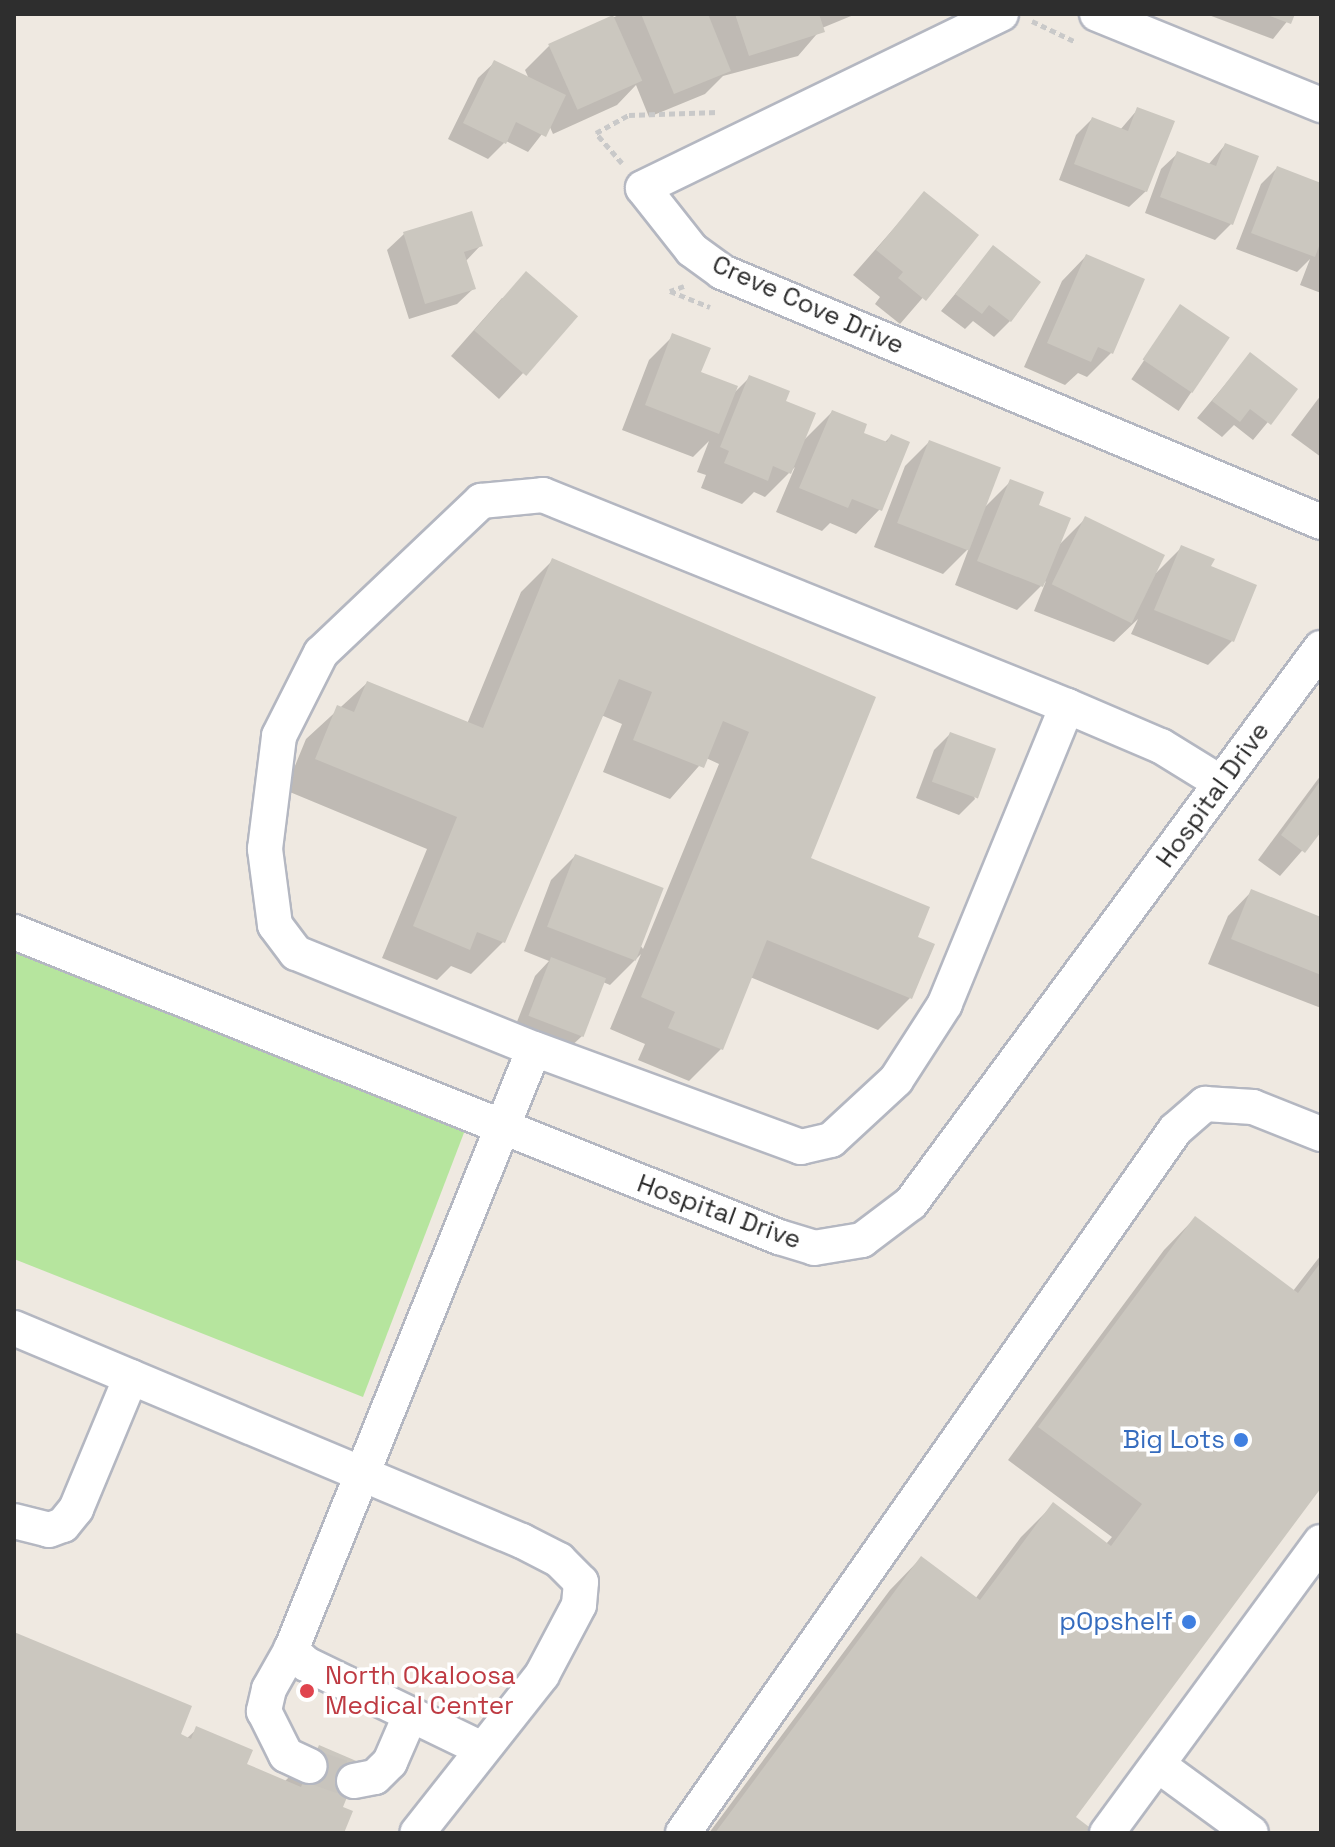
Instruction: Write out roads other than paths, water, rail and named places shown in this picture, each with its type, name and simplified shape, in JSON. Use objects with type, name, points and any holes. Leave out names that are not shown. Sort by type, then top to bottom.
[{"type":"street","name":"Creve Cove Drive","points":[[1001,14],[643,188],[692,250],[722,272],[1321,522]]},
{"type":"street","points":[[1097,14],[1321,105]]},
{"type":"street","points":[[1067,706],[945,1004],[896,1080],[831,1140],[801,1147],[534,1049],[296,953],[275,925],[265,849],[279,736],[321,653],[481,501],[543,495],[1067,706],[1161,746],[1221,783]]},
{"type":"street","name":"Hospital Drive","points":[[14,932],[502,1130],[779,1237],[814,1248],[862,1240],[911,1203],[1321,648]]},
{"type":"street","points":[[310,1766],[286,1755],[264,1711],[269,1689],[291,1650],[534,1049]]},
{"type":"street","points":[[683,1833],[1175,1130],[1205,1104],[1253,1107],[1321,1134]]},
{"type":"street","points":[[14,1328],[362,1478],[522,1541],[559,1560],[581,1582],[579,1605],[548,1664],[417,1833]]},
{"type":"street","points":[[14,1521],[49,1530],[63,1525],[76,1509],[131,1377]]},
{"type":"street","points":[[1107,1833],[1321,1542]]},
{"type":"street","points":[[291,1650],[306,1664],[480,1748]]},
{"type":"street","points":[[354,1781],[375,1777],[390,1762],[410,1716]]},
{"type":"street","points":[[1158,1765],[1251,1833]]},
{"type":"tunnel","points":[[310,1766],[354,1781]]},
{"type":"place","name":"Big Lots","points":[[1241,1440]]},
{"type":"place","name":"pOpshelf","points":[[1189,1622]]},
{"type":"place","name":"North Okaloosa Medical Center","points":[[307,1691]]}]
